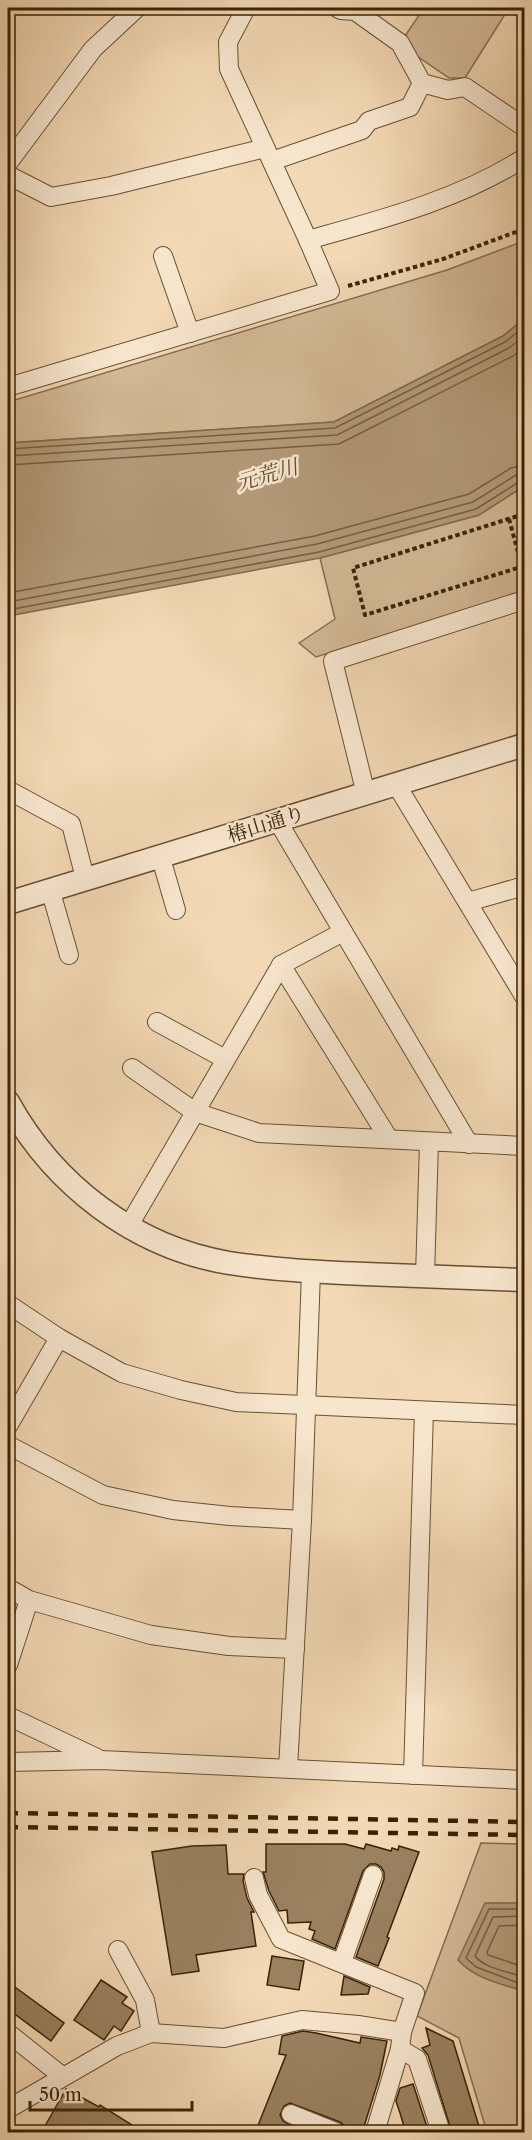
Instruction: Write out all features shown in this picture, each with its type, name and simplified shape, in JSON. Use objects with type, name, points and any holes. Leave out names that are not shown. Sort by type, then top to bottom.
[{"type":"street","points":[[8,163],[93,49],[137,8]]},
{"type":"street","points":[[11,381],[190,333],[330,291],[229,69],[228,42],[244,8]]},
{"type":"street","points":[[338,8],[355,11],[400,43],[422,82],[447,90],[465,87],[525,127]]},
{"type":"street","points":[[8,175],[51,197],[268,155],[362,130],[369,121],[410,107],[422,82]]},
{"type":"street","points":[[308,240],[420,209],[496,176],[525,158]]},
{"type":"street","points":[[163,256],[190,333]]},
{"type":"street","points":[[366,794],[333,661],[525,600]]},
{"type":"street","name":"椿山通り","points":[[8,903],[525,745]]},
{"type":"street","points":[[396,784],[525,996]]},
{"type":"street","points":[[8,790],[71,824],[85,878]]},
{"type":"street","points":[[277,820],[469,1144]]},
{"type":"street","points":[[160,855],[176,910]]},
{"type":"street","points":[[468,902],[525,886]]},
{"type":"street","points":[[50,890],[69,955]]},
{"type":"street","points":[[128,1227],[281,965],[342,932]]},
{"type":"street","points":[[281,965],[389,1139]]},
{"type":"street","points":[[157,1022],[225,1059]]},
{"type":"street","points":[[132,1068],[195,1112],[259,1133],[525,1146]]},
{"type":"street","points":[[10,1112],[38,1148],[89,1201],[128,1227],[192,1254],[238,1264],[311,1272],[525,1280]]},
{"type":"street","points":[[425,1276],[429,1142]]},
{"type":"street","points":[[288,1768],[302,1520],[311,1272]]},
{"type":"street","points":[[8,1304],[58,1338],[122,1373],[236,1402],[525,1414]]},
{"type":"street","points":[[8,1426],[58,1338]]},
{"type":"street","points":[[413,1775],[424,1411]]},
{"type":"street","points":[[8,1445],[103,1495],[173,1510],[302,1520]]},
{"type":"street","points":[[8,1588],[29,1600],[151,1635],[229,1646],[295,1649]]},
{"type":"street","points":[[8,1665],[29,1600]]},
{"type":"street","points":[[8,1716],[101,1760]]},
{"type":"street","points":[[8,1761],[101,1760],[525,1780]]},
{"type":"street","points":[[342,1962],[373,1875]]},
{"type":"street","points":[[254,1878],[258,1895],[281,1939],[415,1993],[375,2133]]},
{"type":"street","points":[[118,1950],[145,2000],[152,2032]]},
{"type":"street","points":[[8,2109],[117,2046],[152,2032],[224,2038],[302,2020],[358,2025],[401,2040],[417,2059],[441,2133]]},
{"type":"street","points":[[8,2032],[62,2076]]},
{"type":"street","points":[[291,2115],[336,2133]]},
{"type":"path","points":[[330,291],[443,259],[525,229]]},
{"type":"path","points":[[509,519],[523,567],[365,615],[353,567],[525,514]]},
{"type":"shaded area","points":[[424,8],[509,8],[465,78],[449,78],[414,54],[405,36]]},
{"type":"shaded area","points":[[524,241],[524,319],[503,336],[334,422],[8,443],[8,402],[447,270]]},
{"type":"shaded area","points":[[524,486],[524,592],[316,657],[299,643],[335,619],[320,558],[479,515]]},
{"type":"shaded area","points":[[481,1843],[524,1844],[524,2132],[481,2132],[486,2129],[459,2038],[417,2016]]},
{"type":"water","name":"元荒川","points":[[524,319],[524,486],[479,515],[320,558],[8,616],[8,443],[334,422],[503,336]]},
{"type":"water","points":[[485,1903],[524,1903],[524,1991],[480,1976],[458,1960]]},
{"type":"building","points":[[266,1844],[345,1844],[364,1849],[366,1844],[391,1851],[392,1848],[398,1850],[399,1846],[419,1852],[378,1966],[356,1957],[384,1879],[381,1867],[370,1864],[363,1871],[335,1949],[312,1939],[315,1931],[309,1929],[311,1922],[288,1923],[287,1910],[279,1911],[263,1872],[266,1872]]},
{"type":"building","points":[[226,1845],[228,1874],[244,1874],[243,1881],[247,1898],[254,1912],[251,1912],[256,1946],[196,1955],[199,1971],[172,1975],[152,1852],[192,1846]]},
{"type":"building","points":[[272,1956],[304,1961],[299,1990],[267,1985]]},
{"type":"building","points":[[344,1976],[370,1987],[368,1994],[341,1995]]},
{"type":"building","points":[[101,1980],[127,1997],[122,2003],[134,2011],[121,2031],[114,2026],[104,2040],[74,2020]]},
{"type":"building","points":[[8,1982],[64,2023],[51,2041],[8,2009]]},
{"type":"building","points":[[426,2028],[453,2041],[481,2133],[452,2133],[428,2055],[422,2048],[430,2045]]},
{"type":"building","points":[[303,2031],[360,2043],[361,2037],[387,2041],[380,2075],[362,2133],[290,2103],[284,2106],[280,2115],[283,2121],[292,2126],[290,2133],[255,2133],[286,2055],[279,2054],[282,2036]]},
{"type":"building","points":[[413,2084],[429,2133],[406,2133],[396,2101],[400,2088]]},
{"type":"building","points":[[66,2089],[99,2107],[100,2105],[145,2133],[41,2133]]},
{"type":"railway","points":[[8,1813],[524,1822]]},
{"type":"railway","points":[[8,1827],[524,1835]]}]
